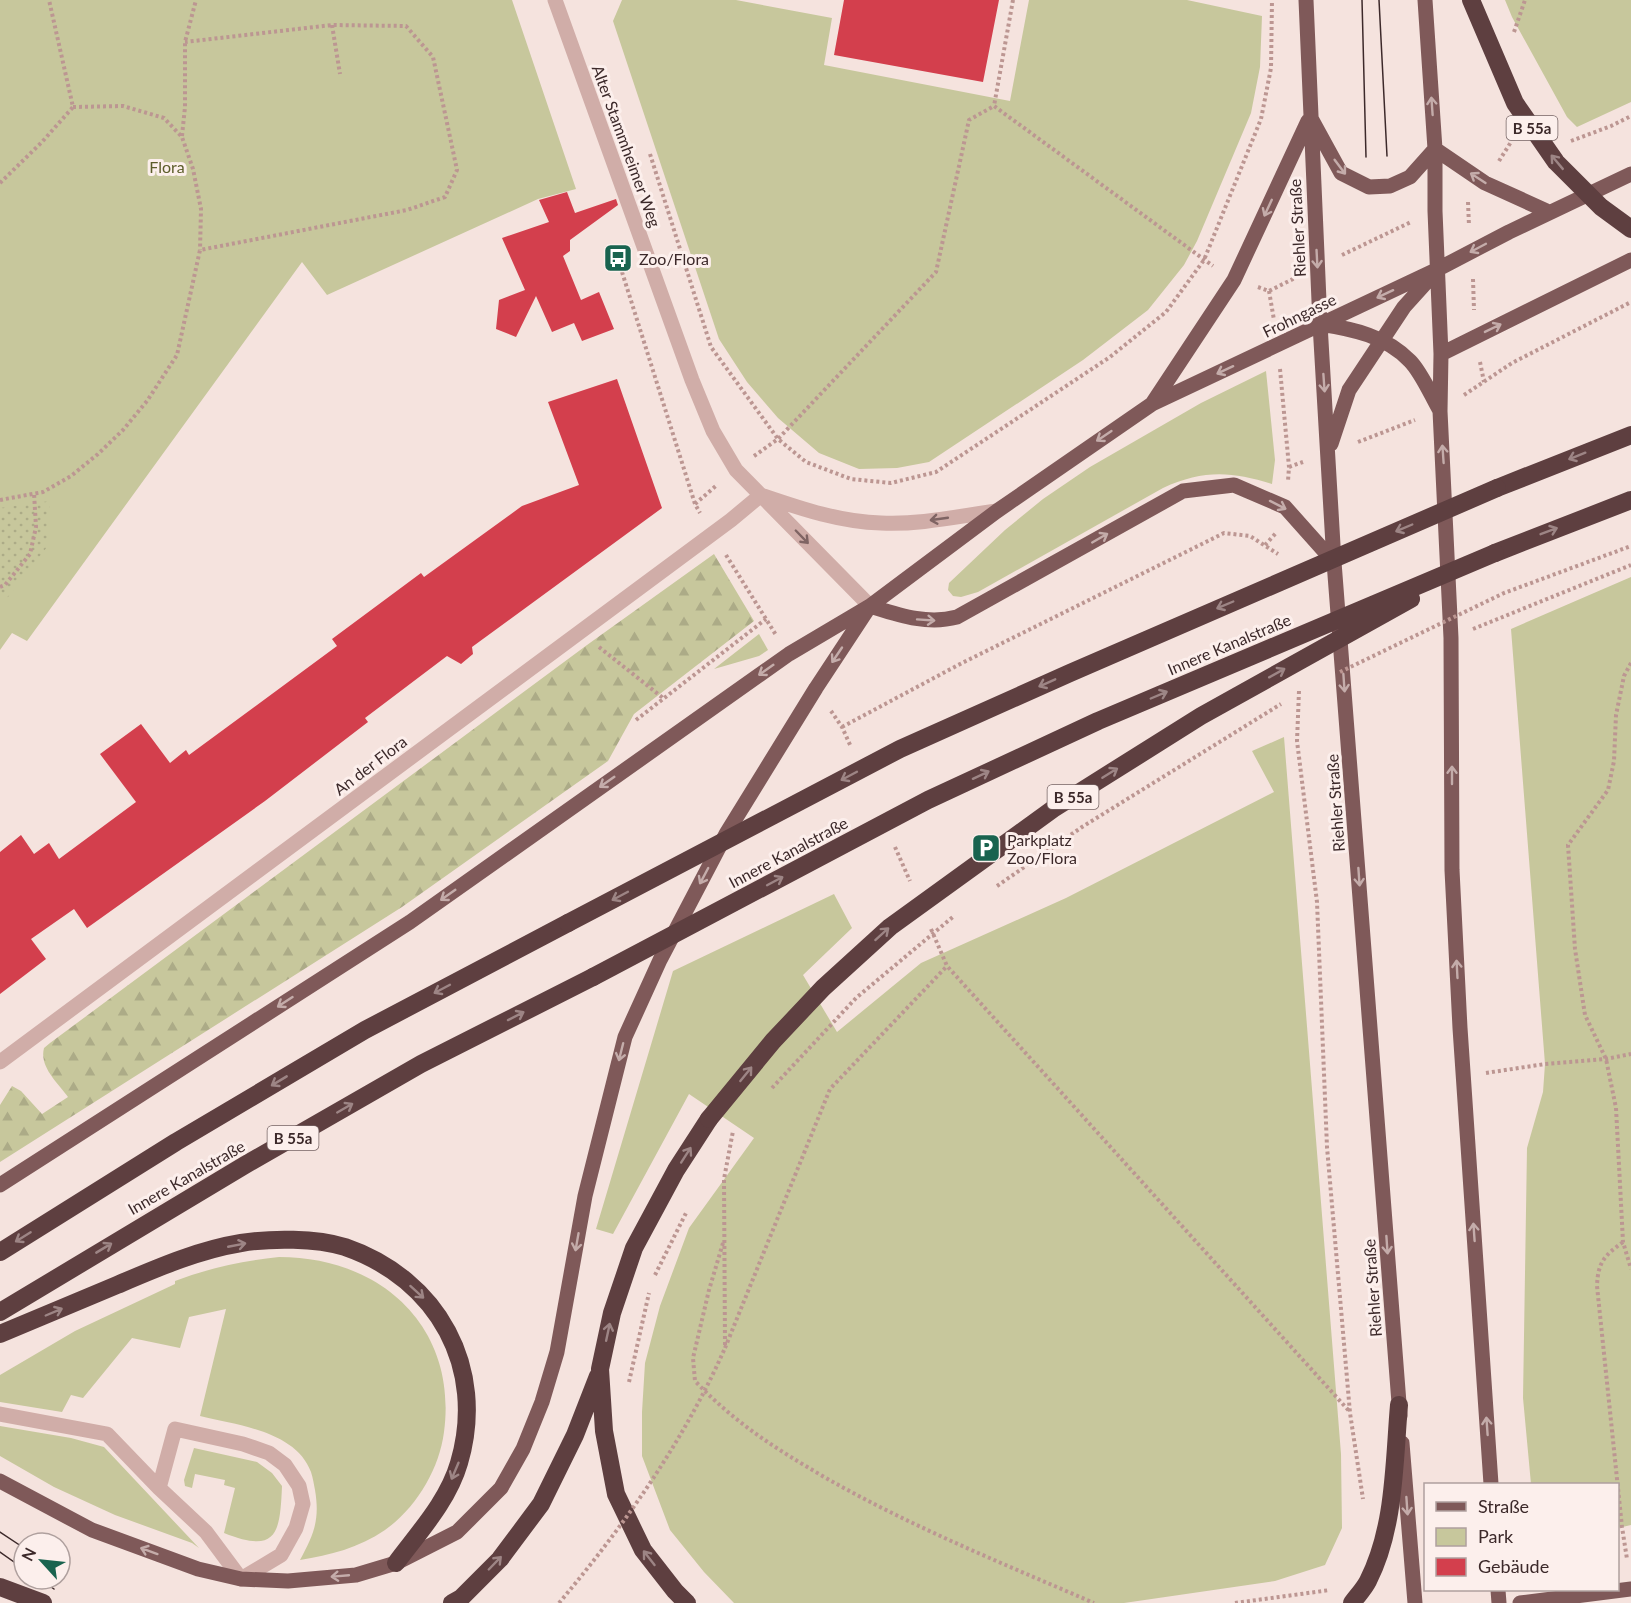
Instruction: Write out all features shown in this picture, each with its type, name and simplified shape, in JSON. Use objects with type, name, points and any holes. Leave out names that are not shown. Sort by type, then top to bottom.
[{"type":"highway","name":"B 55a","points":[[1471,0],[1515,103],[1556,162],[1601,207],[1631,229]]},
{"type":"highway","name":"Innere Kanalstraße","points":[[0,1252],[176,1142],[365,1030],[900,749],[1497,488],[1631,435]]},
{"type":"highway","name":"Innere Kanalstraße","points":[[0,1312],[215,1183],[421,1064],[593,977],[939,795],[1098,721],[1495,553],[1631,500]]},
{"type":"highway","name":"B 55a","points":[[600,1369],[612,1313],[634,1248],[676,1170],[710,1119],[773,1041],[824,988],[890,927],[1053,809],[1201,716],[1495,553]]},
{"type":"highway","points":[[0,1334],[177,1260],[241,1243],[299,1240],[344,1247],[384,1265],[422,1294],[448,1329],[464,1373],[466,1420],[459,1464],[441,1503],[396,1563]]},
{"type":"highway","points":[[452,1603],[500,1559],[541,1504],[574,1435],[600,1369]]},
{"type":"highway","points":[[600,1369],[604,1431],[616,1494],[643,1550],[687,1603]]},
{"type":"highway","points":[[1352,1603],[1368,1582],[1382,1546],[1390,1503],[1400,1405]]},
{"type":"highway","points":[[0,1587],[43,1603]]},
{"type":"main road","name":"Riehler Straße","points":[[1306,0],[1317,267],[1334,562],[1415,1603]]},
{"type":"main road","points":[[1425,0],[1435,149],[1435,211],[1441,354],[1440,411],[1451,638],[1452,870],[1463,1077],[1491,1483]]},
{"type":"main road","points":[[1310,117],[1341,173],[1369,187],[1390,186],[1410,177],[1435,149]]},
{"type":"main road","points":[[1152,404],[1234,280],[1310,117]]},
{"type":"main road","points":[[1435,149],[1485,183],[1549,212]]},
{"type":"main road","name":"Frohngasse","points":[[870,606],[997,511],[1152,404],[1278,346],[1631,174]]},
{"type":"main road","points":[[1441,354],[1631,260]]},
{"type":"main road","points":[[1329,453],[1349,390],[1404,307],[1438,269]]},
{"type":"main road","points":[[1320,324],[1350,328],[1381,339],[1411,361],[1440,411]]},
{"type":"main road","points":[[0,1185],[410,922],[789,654],[870,606],[913,619],[942,621],[957,617],[1183,491],[1234,485],[1285,507],[1334,562]]},
{"type":"main road","points":[[0,1481],[92,1530],[198,1569],[241,1578],[288,1581],[356,1575],[396,1563],[457,1532],[501,1488],[523,1449],[543,1402],[557,1352],[585,1196],[625,1037],[660,960],[726,834],[816,688],[870,606]]},
{"type":"main road","points":[[0,1587],[29,1603]]},
{"type":"main road","points":[[1520,1603],[1615,1591]]},
{"type":"street","name":"Alter Stammheimer Weg","points":[[555,0],[692,380],[723,451],[736,470],[870,606]]},
{"type":"street","points":[[761,495],[807,510],[880,523],[907,523],[997,511]]},
{"type":"street","name":"An der Flora","points":[[0,1062],[712,534],[761,495]]},
{"type":"street","points":[[0,1414],[107,1434],[159,1488],[206,1532],[241,1578],[281,1555],[296,1528],[303,1504],[299,1486],[285,1465],[269,1453],[243,1444],[175,1430],[159,1488]]},
{"type":"path","points":[[49,0],[73,107]]},
{"type":"path","points":[[0,500],[44,492],[71,476],[98,454],[123,430],[147,401],[177,355],[200,250],[201,209],[193,169],[182,136],[185,107],[185,42],[196,0]]},
{"type":"path","points":[[994,106],[1013,0]]},
{"type":"path","points":[[650,154],[711,347],[778,439],[806,462],[851,479],[891,483],[936,472],[1110,357],[1166,312],[1204,260],[1261,119],[1271,68],[1272,0]]},
{"type":"path","points":[[1513,34],[1525,0]]},
{"type":"path","points":[[185,42],[332,25],[406,26],[433,57],[457,170],[445,197],[407,210],[200,250]]},
{"type":"path","points":[[332,25],[339,74]]},
{"type":"path","points":[[0,183],[42,142],[73,107],[123,106],[164,118],[182,136]]},
{"type":"path","points":[[994,106],[1204,260]]},
{"type":"path","points":[[778,439],[936,272],[969,120],[994,106]]},
{"type":"path","points":[[1513,138],[1473,200],[1435,211],[1269,291],[1278,346],[1289,467],[1440,411],[1512,363],[1631,302]]},
{"type":"path","points":[[1468,202],[1475,337],[1484,382]]},
{"type":"path","points":[[622,272],[695,504],[789,654]]},
{"type":"path","points":[[0,588],[30,554],[36,527],[34,493]]},
{"type":"path","points":[[816,688],[842,727],[962,663],[1224,534],[1250,536],[1284,559]]},
{"type":"path","points":[[1331,676],[1504,593],[1631,546]]},
{"type":"path","points":[[1451,638],[1631,565]]},
{"type":"path","points":[[636,720],[766,619]]},
{"type":"path","points":[[580,632],[663,698]]},
{"type":"path","points":[[1631,663],[1624,676],[1616,715],[1614,761],[1608,790],[1568,845],[1575,949],[1586,1014],[1606,1059],[1616,1108],[1623,1242],[1631,1269]]},
{"type":"path","points":[[1299,685],[1297,741],[1317,902],[1327,1147],[1350,1413],[1364,1505]]},
{"type":"path","points":[[1292,698],[1301,692]]},
{"type":"path","points":[[992,889],[1082,827],[1282,704]]},
{"type":"path","points":[[765,1096],[856,998],[956,915]]},
{"type":"path","points":[[559,1603],[606,1548],[673,1447],[710,1382],[830,1089],[947,966],[1350,1413]]},
{"type":"path","points":[[1463,1077],[1631,1054]]},
{"type":"path","points":[[723,1148],[734,1131],[724,1179],[725,1348]]},
{"type":"path","points":[[628,1389],[651,1282],[691,1202]]},
{"type":"path","points":[[1617,1483],[1597,1286],[1598,1269],[1607,1254],[1623,1242]]},
{"type":"path","points":[[723,1243],[693,1358],[695,1382],[720,1407],[774,1448],[851,1492],[921,1527],[1094,1603]]},
{"type":"path","points":[[640,1487],[644,1497]]},
{"type":"path","points":[[1619,1498],[1627,1559]]},
{"type":"path","points":[[1235,1603],[1327,1591],[1334,1588]]},
{"type":"green space","name":"Flora","points":[[0,0],[512,0],[576,189],[538,199],[327,295],[302,262],[27,641],[12,633],[0,650]]},
{"type":"green space","points":[[622,0],[736,0],[832,18],[824,65],[1010,101],[1029,0],[1187,0],[1262,16],[1260,67],[1251,113],[1197,241],[1184,265],[1148,310],[1083,360],[929,462],[897,468],[859,469],[819,453],[778,418],[747,382],[719,339],[613,21]]},
{"type":"green space","points":[[1505,0],[1631,0],[1631,102],[1577,127],[1567,117]]},
{"type":"green space","points":[[1266,371],[1275,460],[1272,484],[1217,474],[1177,482],[978,592],[961,597],[953,596],[948,590],[949,583],[1005,530],[1043,499],[1090,467],[1201,403]]},
{"type":"green space","points":[[50,501],[47,547],[8,597],[0,600],[0,508]]},
{"type":"green space","points":[[714,554],[754,621],[634,714],[608,761],[402,907],[0,1162],[0,1105],[12,1086],[21,1091],[42,1114],[68,1097],[44,1062],[44,1048],[587,645]]},
{"type":"green space","points":[[1631,577],[1631,1525],[1619,1528],[1619,1483],[1531,1483],[1523,1398],[1527,1148],[1543,1092],[1545,1064],[1511,629]]},
{"type":"green space","points":[[759,634],[768,650],[759,656],[714,669]]},
{"type":"green space","points":[[1284,737],[1341,1454],[1342,1528],[1325,1565],[1275,1581],[1124,1603],[734,1603],[704,1572],[670,1530],[642,1456],[642,1412],[645,1363],[660,1306],[689,1228],[754,1138],[689,1094],[613,1234],[596,1229],[673,971],[834,894],[852,928],[803,975],[837,1032],[921,963],[1066,898],[1274,792],[1252,751]]},
{"type":"green space","points":[[279,1257],[316,1260],[350,1270],[380,1285],[405,1305],[425,1330],[438,1360],[445,1394],[444,1432],[437,1460],[424,1487],[407,1511],[385,1530],[365,1542],[333,1553],[300,1560],[315,1526],[317,1510],[311,1472],[303,1458],[293,1447],[264,1432],[200,1416],[226,1309],[189,1317],[180,1348],[132,1338],[83,1398],[71,1395],[62,1412],[0,1402],[0,1375],[75,1331],[175,1284],[175,1281],[226,1266]]},
{"type":"green space","points":[[0,1426],[71,1438],[104,1447],[199,1548],[192,1543],[115,1515],[54,1487],[0,1456]]},
{"type":"green space","points":[[194,1448],[257,1462],[272,1473],[282,1486],[280,1517],[272,1535],[265,1540],[255,1541],[224,1533],[235,1488],[224,1485],[225,1480],[195,1474],[192,1488],[185,1486],[184,1480]]},
{"type":"building","points":[[844,0],[999,0],[983,82],[834,55]]},
{"type":"building","points":[[567,192],[575,213],[616,199],[618,205],[570,240],[570,251],[563,256],[581,300],[599,292],[614,329],[582,341],[574,323],[552,332],[536,296],[516,337],[496,329],[499,300],[525,290],[502,238],[549,222],[539,200]]},
{"type":"building","points":[[617,379],[662,508],[472,647],[473,654],[461,664],[447,656],[365,718],[368,722],[265,801],[87,928],[74,909],[31,939],[46,959],[0,994],[0,852],[21,835],[34,854],[49,843],[59,859],[136,802],[100,754],[141,724],[170,763],[186,750],[189,755],[337,646],[332,639],[421,573],[424,577],[522,506],[579,485],[548,402]]},
{"type":"tram line","points":[[1362,0],[1366,157]]},
{"type":"tram line","points":[[1379,0],[1387,156]]},
{"type":"tram line","points":[[0,1532],[12,1540]]},
{"type":"tram line","points":[[0,1552],[12,1560]]},
{"type":"place","name":"Zoo/Flora","points":[[618,258]]},
{"type":"place","name":"Parkplatz Zoo/Flora","points":[[986,848]]}]
